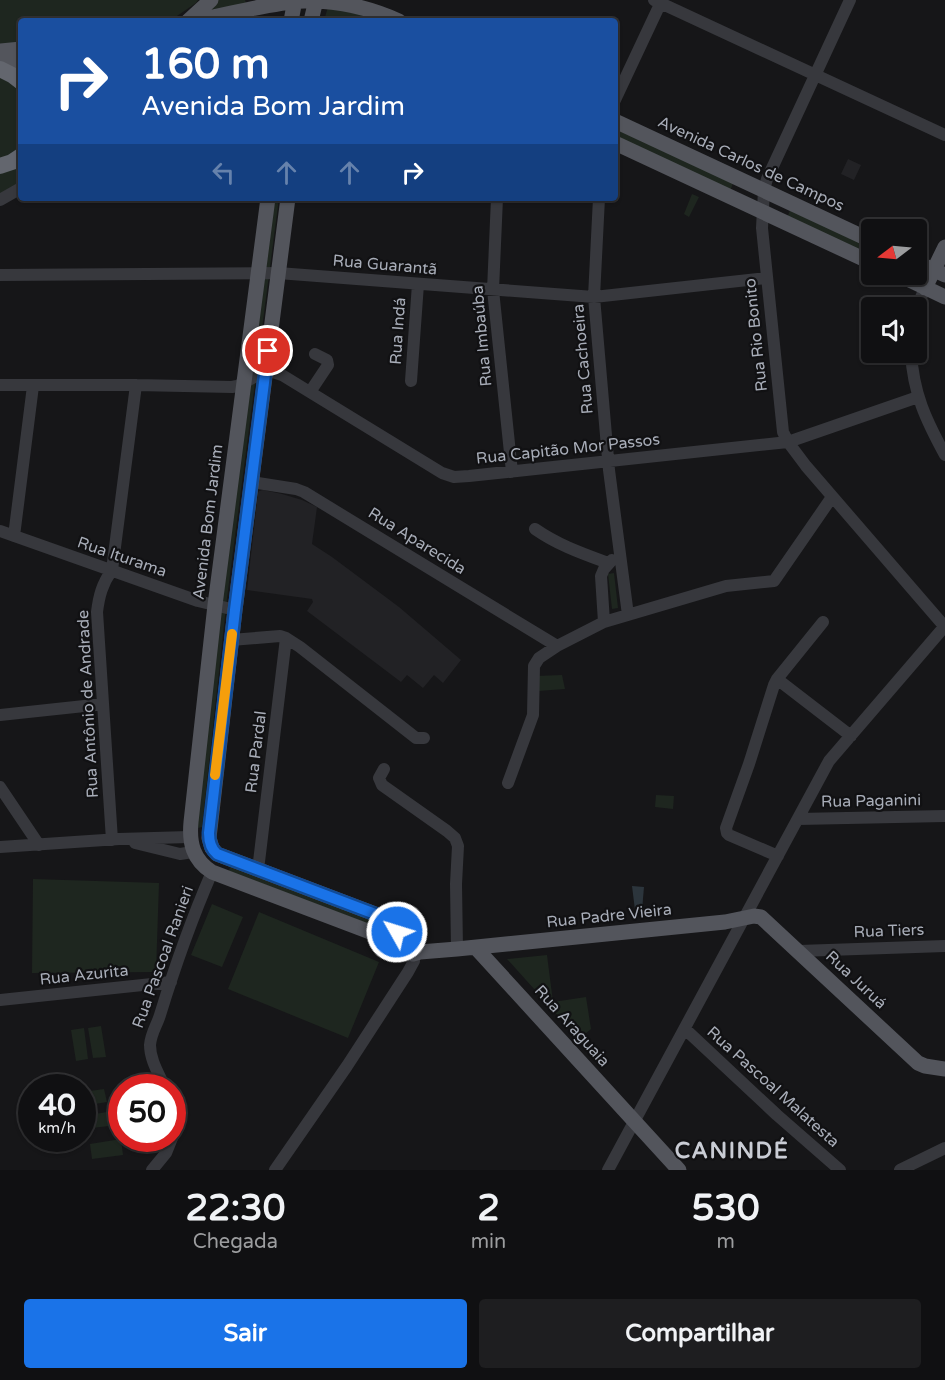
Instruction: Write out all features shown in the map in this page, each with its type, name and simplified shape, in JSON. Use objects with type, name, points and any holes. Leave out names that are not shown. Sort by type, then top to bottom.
[{"type":"highway","points":[[0,67],[18,80]]},
{"type":"highway","points":[[0,166],[18,158]]},
{"type":"main road","points":[[191,18],[212,0]]},
{"type":"main road","points":[[313,18],[315,1]]},
{"type":"main road","points":[[208,18],[284,2],[315,1],[367,4],[393,18]]},
{"type":"main road","points":[[284,2],[290,18]]},
{"type":"main road","points":[[0,51],[18,49]]},
{"type":"main road","points":[[0,67],[18,64]]},
{"type":"main road","name":"Avenida Carlos de Campos","points":[[618,122],[861,236]]},
{"type":"main road","points":[[618,144],[861,258]]},
{"type":"main road","name":"Avenida Bom Jardim","points":[[191,844],[215,606],[268,201]]},
{"type":"main road","points":[[191,844],[203,847],[209,838],[231,640],[288,201]]},
{"type":"main road","points":[[925,288],[939,273],[945,247]]},
{"type":"main road","points":[[919,285],[945,297]]},
{"type":"main road","points":[[209,838],[217,854],[383,917],[416,951]]},
{"type":"main road","points":[[191,844],[199,861],[212,872],[378,935],[398,948],[416,951],[476,948]]},
{"type":"main road","points":[[212,872],[219,862],[233,860]]},
{"type":"main road","points":[[367,931],[376,926],[377,914]]},
{"type":"main road","name":"Rua Juruá","points":[[745,918],[761,917],[918,1063],[945,1069]]},
{"type":"main road","name":"Rua Padre Vieira","points":[[476,948],[745,918]]},
{"type":"main road","name":"Rua Araguaia","points":[[476,948],[679,1170]]},
{"type":"street","name":"Rua Rio Bonito","points":[[850,0],[767,179],[764,190],[762,228],[783,432],[806,466],[945,627]]},
{"type":"street","points":[[618,93],[659,1],[945,135]]},
{"type":"street","points":[[0,200],[18,190]]},
{"type":"street","name":"Rua Imbaúba","points":[[497,201],[493,290],[512,472]]},
{"type":"street","name":"Rua Cachoeira","points":[[599,201],[594,297],[608,462],[627,615]]},
{"type":"street","name":"Rua Guarantã","points":[[0,275],[278,273],[594,297],[767,278]]},
{"type":"street","name":"Rua Indá","points":[[411,381],[418,284]]},
{"type":"street","points":[[921,297],[925,288]]},
{"type":"street","points":[[310,392],[328,365],[327,360],[315,354]]},
{"type":"street","points":[[912,363],[918,397],[945,455]]},
{"type":"street","points":[[0,386],[232,387],[266,371]]},
{"type":"street","name":"Rua Capitão Mor Passos","points":[[266,371],[282,375],[448,476],[512,472],[788,442],[918,397]]},
{"type":"street","name":"Rua Antônio de Andrade","points":[[116,839],[97,612],[101,589],[112,570],[136,385]]},
{"type":"street","points":[[0,546],[6,533],[33,386]]},
{"type":"street","name":"Rua Aparecida","points":[[252,482],[304,492],[557,646]]},
{"type":"street","points":[[508,783],[533,715],[534,666],[539,658],[604,622],[726,586],[774,581],[832,497]]},
{"type":"street","points":[[535,529],[570,549],[608,563]]},
{"type":"street","name":"Rua Iturama","points":[[6,533],[198,601],[235,610]]},
{"type":"street","points":[[604,622],[601,576],[608,563],[619,552]]},
{"type":"street","points":[[778,856],[729,835],[726,828],[777,679],[823,622]]},
{"type":"street","points":[[608,1170],[829,761],[945,627]]},
{"type":"street","points":[[231,640],[280,636],[286,638],[416,738],[424,738]]},
{"type":"street","name":"Rua Pardal","points":[[258,870],[286,638]]},
{"type":"street","points":[[777,679],[851,736]]},
{"type":"street","points":[[0,715],[103,704]]},
{"type":"street","points":[[384,769],[379,778],[382,784],[453,835],[458,846],[457,950]]},
{"type":"street","points":[[0,787],[39,845]]},
{"type":"street","name":"Rua Paganini","points":[[798,819],[945,816]]},
{"type":"street","points":[[0,847],[116,839],[191,844]]},
{"type":"street","name":"Rua Pascoal Ranieri","points":[[159,1074],[150,1046],[152,1034],[212,872]]},
{"type":"street","name":"Rua Tiers","points":[[799,951],[945,946]]},
{"type":"street","points":[[275,1170],[371,1030],[414,961],[416,951]]},
{"type":"street","name":"Rua Azurita","points":[[0,1000],[171,982]]},
{"type":"street","name":"Rua Pascoal Malatesta","points":[[685,1029],[840,1170]]},
{"type":"street","points":[[900,1170],[945,1148]]},
{"type":"street","points":[[152,1170],[166,1152]]},
{"type":"shaded area","points":[[0,0],[198,0],[174,18],[18,18],[18,42],[0,44]]},
{"type":"shaded area","points":[[218,0],[245,0],[246,3],[203,13]]},
{"type":"shaded area","points":[[328,7],[374,18],[341,18],[325,17]]},
{"type":"shaded area","points":[[18,70],[18,186],[0,195],[0,73]]},
{"type":"shaded area","points":[[618,130],[734,181],[730,191],[618,139]]},
{"type":"shaded area","points":[[848,159],[861,165],[854,180],[841,174]]},
{"type":"shaded area","points":[[692,194],[699,197],[689,217],[684,214]]},
{"type":"shaded area","points":[[275,201],[279,201],[227,598],[202,827],[198,828],[196,826],[219,626]]},
{"type":"shaded area","points":[[791,208],[861,241],[861,252],[787,218]]},
{"type":"shaded area","points":[[263,490],[302,500],[317,507],[312,544],[399,607],[461,660],[443,683],[434,675],[423,688],[407,675],[401,682],[307,611],[313,602],[312,599],[247,590],[258,493]]},
{"type":"shaded area","points":[[614,573],[618,608],[612,609],[608,574]]},
{"type":"shaded area","points":[[562,675],[565,689],[538,691],[536,676]]},
{"type":"shaded area","points":[[656,795],[674,796],[673,809],[655,807]]},
{"type":"shaded area","points":[[230,867],[370,919],[368,924],[229,871]]},
{"type":"shaded area","points":[[33,879],[159,883],[156,972],[32,973]]},
{"type":"shaded area","points":[[632,886],[644,887],[642,910],[635,910]]},
{"type":"shaded area","points":[[212,904],[243,917],[222,967],[191,955]]},
{"type":"shaded area","points":[[259,912],[379,962],[348,1038],[228,989]]},
{"type":"shaded area","points":[[547,955],[553,1002],[586,997],[591,1029],[579,1039],[507,959]]},
{"type":"shaded area","points":[[101,1026],[106,1057],[93,1058],[88,1028]]},
{"type":"shaded area","points":[[84,1028],[88,1059],[76,1061],[71,1030]]},
{"type":"shaded area","points":[[104,1089],[107,1102],[96,1104],[96,1090]]},
{"type":"shaded area","points":[[107,1112],[108,1126],[96,1128],[96,1114]]},
{"type":"shaded area","points":[[108,1141],[108,1152],[123,1152],[123,1155],[92,1159],[91,1152],[96,1152],[96,1143]]},
{"type":"slow traffic","points":[[215,775],[232,634]]},
{"type":"district","name":"CANINDÉ","points":[[732,1151]]},
{"type":"route","points":[[268,351],[220,731],[209,833],[210,844],[217,854],[383,917],[397,932]]}]
